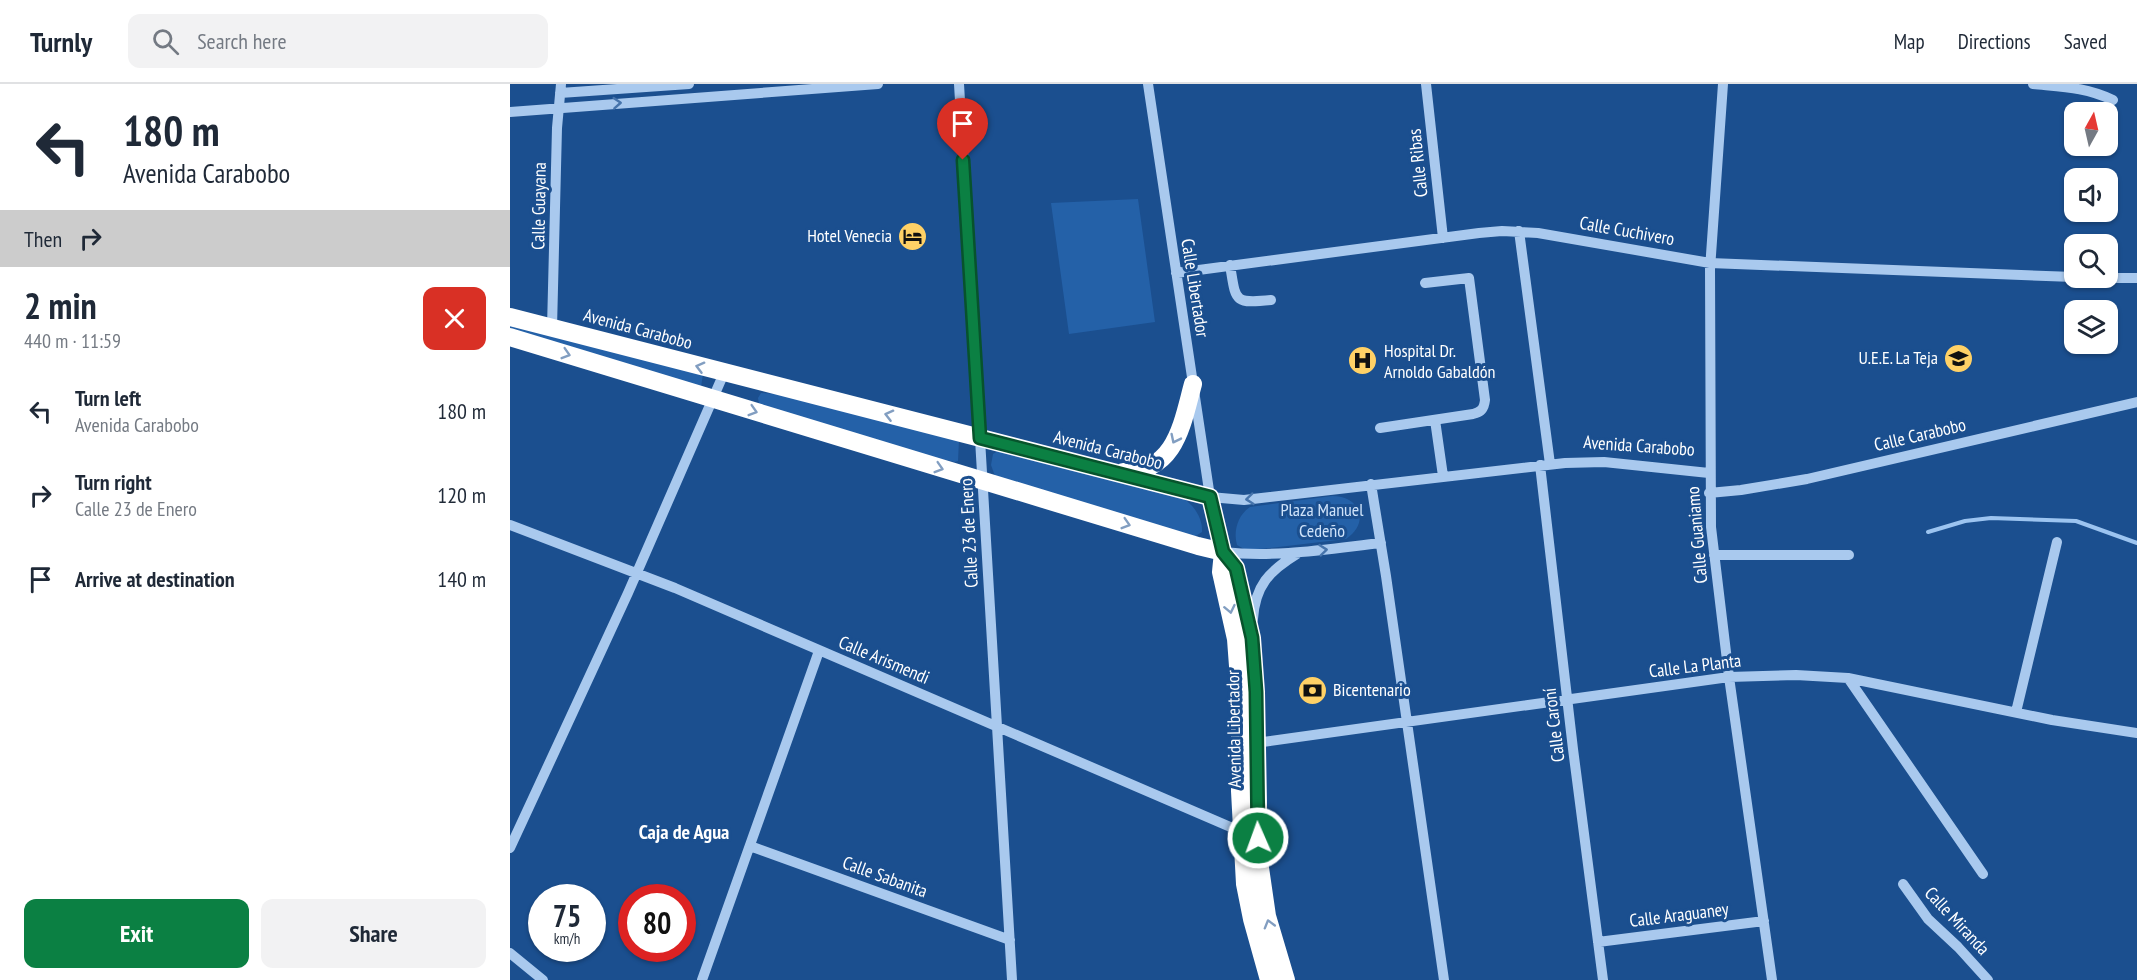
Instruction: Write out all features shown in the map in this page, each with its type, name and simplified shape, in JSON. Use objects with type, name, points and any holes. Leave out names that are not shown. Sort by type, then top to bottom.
[{"type":"highway","name":"Avenida Carabobo","points":[[510,317],[1210,497]]},
{"type":"highway","points":[[510,337],[1223,552]]},
{"type":"highway","points":[[1111,472],[1138,471],[1158,461],[1166,454],[1177,436],[1193,384]]},
{"type":"highway","name":"Avenida Libertador","points":[[1210,497],[1223,552],[1221,572],[1233,624],[1238,662],[1243,862],[1248,903],[1269,980]]},
{"type":"highway","name":"Avenida Libertador","points":[[1223,552],[1236,568],[1252,638],[1261,882],[1267,915],[1286,980]]},
{"type":"street","points":[[560,89],[689,84]]},
{"type":"street","points":[[510,112],[878,84]]},
{"type":"street","name":"Calle 23 de Enero","points":[[958,84],[1012,980]]},
{"type":"street","name":"Calle Libertador","points":[[1148,84],[1210,497]]},
{"type":"street","name":"Calle Ribas","points":[[1426,84],[1443,238]]},
{"type":"street","name":"Calle Guaniamo","points":[[1723,84],[1710,263],[1710,493],[1714,555],[1729,677],[1772,980]]},
{"type":"street","points":[[2033,84],[2082,88],[2113,100]]},
{"type":"street","name":"Calle Guayana","points":[[552,328],[560,89]]},
{"type":"street","name":"Calle Cuchivero","points":[[1176,273],[1443,238],[1519,231],[1568,237],[1710,263],[2064,277]]},
{"type":"street","name":"Calle Caroní","points":[[1519,231],[1545,465],[1567,699],[1603,980]]},
{"type":"street","points":[[1230,266],[1235,293],[1240,300],[1247,302],[1270,300]]},
{"type":"street","points":[[1380,428],[1479,412],[1484,407],[1485,400],[1469,278],[1425,283]]},
{"type":"street","points":[[2118,278],[2137,278]]},
{"type":"street","points":[[510,848],[637,573],[724,373]]},
{"type":"street","name":"Calle Carabobo","points":[[1710,493],[1765,487],[1807,479],[2137,402]]},
{"type":"street","points":[[1435,420],[1443,476]]},
{"type":"street","name":"Avenida Carabobo","points":[[1210,497],[1244,500],[1545,465],[1604,462],[1709,473]]},
{"type":"street","points":[[1371,484],[1444,980]]},
{"type":"street","name":"Calle Arismendi","points":[[510,525],[637,573],[1242,832]]},
{"type":"street","points":[[2016,712],[2057,542]]},
{"type":"street","points":[[1223,552],[1254,555],[1381,543]]},
{"type":"street","points":[[1252,638],[1257,595],[1285,561],[1300,552]]},
{"type":"street","points":[[1714,555],[1849,555]]},
{"type":"street","points":[[702,980],[819,651]]},
{"type":"street","name":"Calle La Planta","points":[[1256,743],[1729,677],[1796,675],[1848,678],[2016,712],[2137,733]]},
{"type":"street","points":[[1848,678],[1983,874]]},
{"type":"street","name":"Calle Sabanita","points":[[750,846],[1010,940]]},
{"type":"street","name":"Calle Miranda","points":[[1903,885],[1928,919],[1958,946],[1988,980]]},
{"type":"street","name":"Calle Araguaney","points":[[1598,942],[1764,921]]},
{"type":"street","points":[[510,953],[543,980]]},
{"type":"green space","points":[[1138,199],[1155,322],[1069,334],[1051,203]]},
{"type":"green space","points":[[510,323],[703,374],[701,387],[510,331]]},
{"type":"green space","points":[[761,393],[779,394],[959,440],[958,461],[919,454],[759,404],[758,398]]},
{"type":"green space","points":[[998,451],[1184,499],[1198,514],[1202,532],[1194,537],[995,476],[991,465],[993,454]]},
{"type":"green space","name":"Plaza Manuel Cedeño","points":[[1332,496],[1350,500],[1359,512],[1358,526],[1346,539],[1252,550],[1237,545],[1238,524],[1242,514],[1250,507]]},
{"type":"waterway","points":[[1928,532],[1965,521],[1991,518],[2076,521],[2137,543]]},
{"type":"place","name":"Hotel Venecia","points":[[913,236]]},
{"type":"place","name":"U.E.E. La Teja","points":[[1959,358]]},
{"type":"place","name":"Hospital Dr. Arnoldo Gabaldón","points":[[1363,361]]},
{"type":"place","name":"Bicentenario","points":[[1312,690]]},
{"type":"district","name":"Caja de Agua","points":[[684,832]]},
{"type":"route","points":[[963,160],[980,438],[1210,497],[1223,552],[1236,568],[1252,638],[1256,692],[1258,838]]}]
